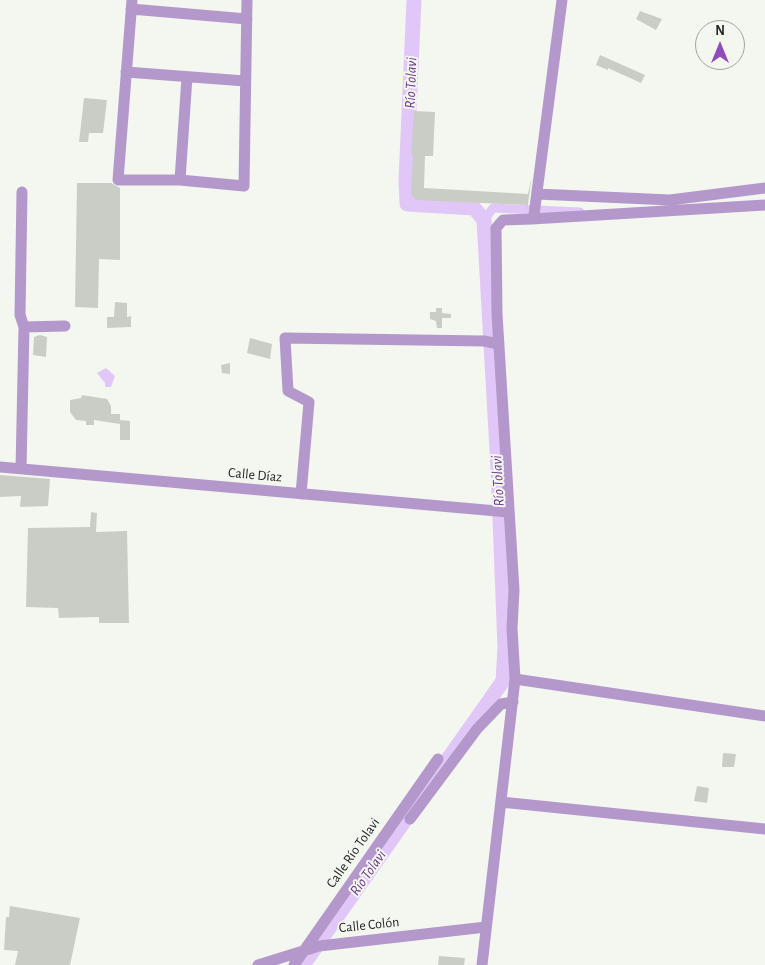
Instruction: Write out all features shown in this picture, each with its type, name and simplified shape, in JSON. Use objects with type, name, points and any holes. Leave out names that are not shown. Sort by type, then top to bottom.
[{"type":"street","points":[[247,0],[247,19],[245,81],[244,186],[180,180],[118,180],[131,5],[247,19]]},
{"type":"street","points":[[534,213],[562,0]]},
{"type":"street","points":[[126,72],[245,81]]},
{"type":"street","points":[[180,180],[187,78]]},
{"type":"street","points":[[537,194],[670,200],[765,188]]},
{"type":"street","points":[[21,469],[24,327],[20,315],[22,192]]},
{"type":"street","points":[[482,965],[515,679],[512,628],[514,590],[501,511],[492,343],[496,228],[503,220],[534,213],[765,205]]},
{"type":"street","points":[[24,327],[65,326]]},
{"type":"street","points":[[301,494],[309,402],[288,391],[285,338],[492,343]]},
{"type":"street","name":"Calle Díaz","points":[[0,467],[501,511]]},
{"type":"street","points":[[515,679],[765,716]]},
{"type":"street","points":[[410,819],[477,729],[501,704],[513,702]]},
{"type":"street","name":"Calle Río Tolavi","points":[[294,965],[438,759]]},
{"type":"street","points":[[501,802],[765,829]]},
{"type":"street","name":"Calle Colón","points":[[258,965],[304,949],[319,946],[486,927]]},
{"type":"shaded area","points":[[106,368],[115,376],[111,387],[105,387],[105,383],[97,373]]},
{"type":"building","points":[[640,11],[662,19],[656,30],[636,19]]},
{"type":"building","points":[[600,55],[645,75],[641,83],[608,68],[608,70],[596,65]]},
{"type":"building","points":[[84,98],[107,100],[103,133],[89,133],[88,142],[79,142]]},
{"type":"building","points":[[414,111],[435,112],[433,156],[425,156],[424,188],[528,194],[532,176],[527,211],[527,205],[416,200],[411,194]]},
{"type":"building","points":[[77,183],[111,183],[120,188],[120,260],[99,259],[98,308],[75,307]]},
{"type":"building","points":[[115,302],[127,303],[127,317],[131,316],[131,327],[107,328],[107,317],[114,317]]},
{"type":"building","points":[[436,308],[442,308],[442,313],[451,314],[451,318],[442,318],[442,328],[437,328],[436,321],[430,319],[430,312],[436,312]]},
{"type":"building","points":[[40,335],[47,337],[46,357],[33,355],[34,337]]},
{"type":"building","points":[[250,338],[272,344],[270,359],[247,353]]},
{"type":"building","points":[[230,363],[230,374],[222,373],[221,365]]},
{"type":"building","points":[[82,395],[107,399],[111,406],[111,414],[120,414],[120,424],[94,420],[94,425],[86,425],[86,421],[76,420],[70,412],[70,400],[81,398]]},
{"type":"building","points":[[120,420],[130,421],[130,440],[120,440]]},
{"type":"building","points":[[0,475],[50,479],[48,506],[20,507],[21,496],[0,497]]},
{"type":"building","points":[[91,512],[97,513],[96,532],[127,531],[129,623],[99,623],[99,617],[59,618],[58,608],[26,607],[28,528],[90,527]]},
{"type":"building","points":[[723,753],[736,754],[734,767],[722,767]]},
{"type":"building","points":[[697,786],[709,788],[707,803],[694,801]]},
{"type":"building","points":[[10,906],[80,918],[70,965],[15,965],[18,951],[4,950],[6,917],[9,917]]},
{"type":"building","points":[[439,956],[465,958],[464,965],[438,965]]},
{"type":"waterway","name":"Río Tolavi","points":[[303,965],[503,681],[505,648],[498,468],[484,220],[474,208],[407,204],[406,181],[414,0]]},
{"type":"waterway","points":[[484,220],[493,208],[580,212]]}]
